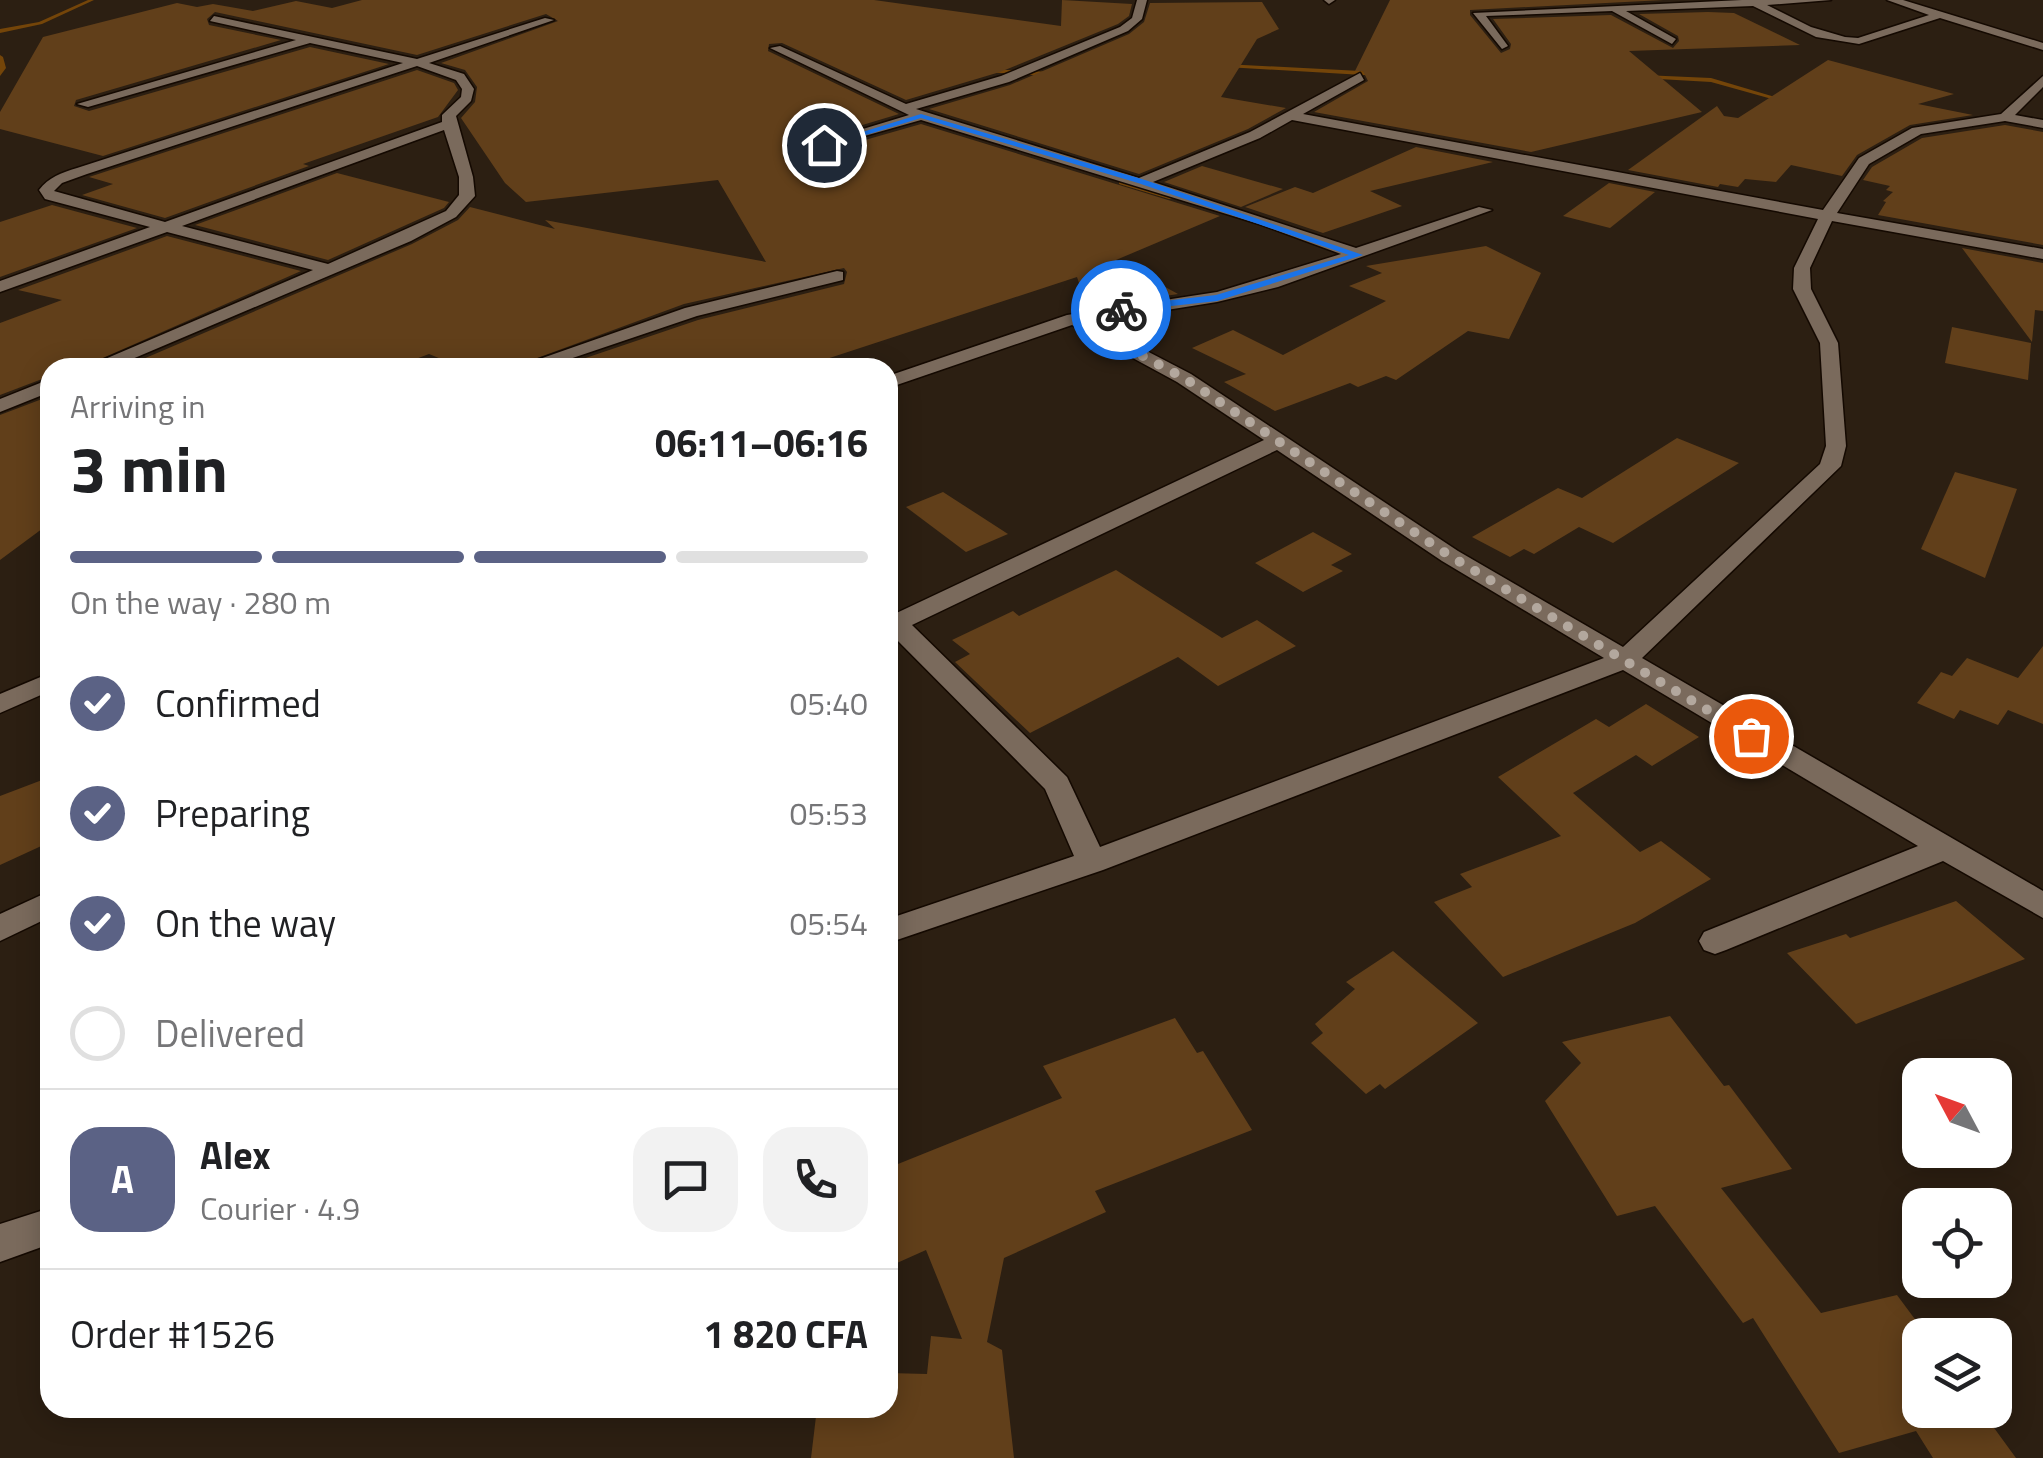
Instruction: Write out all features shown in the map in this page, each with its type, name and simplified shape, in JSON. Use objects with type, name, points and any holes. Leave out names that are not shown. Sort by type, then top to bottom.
[{"type":"street","points":[[902,109],[1005,79],[1124,29],[1137,20],[1142,0]]},
{"type":"street","points":[[1502,46],[1478,14],[1826,0]]},
{"type":"street","points":[[1892,0],[2043,47]]},
{"type":"street","points":[[1752,2],[1830,39],[1846,42],[1940,15]]},
{"type":"street","points":[[1614,9],[1672,41]]},
{"type":"street","points":[[116,358],[330,270],[451,214],[467,196],[466,177],[449,124],[449,115],[467,98],[468,89],[460,77],[419,63],[214,19]]},
{"type":"street","points":[[330,270],[50,196],[46,190],[57,180],[82,171],[549,20]]},
{"type":"street","points":[[83,104],[310,39]]},
{"type":"street","points":[[776,48],[921,116],[1142,182],[1358,255]]},
{"type":"street","points":[[1142,182],[1293,116],[1360,76]]},
{"type":"street","points":[[2004,116],[2043,80]]},
{"type":"street","points":[[792,154],[921,116]]},
{"type":"street","points":[[1293,116],[2043,254]]},
{"type":"street","points":[[898,928],[1092,862],[1624,660],[1830,466],[1836,446],[1829,343],[1802,289],[1802,268],[1827,216],[1864,161],[1890,143],[1932,127],[2004,116],[2043,124]]},
{"type":"street","points":[[0,287],[449,124]]},
{"type":"street","points":[[898,379],[1074,319],[1217,298],[1358,255],[1484,210]]},
{"type":"street","points":[[552,358],[690,312],[836,276]]},
{"type":"street","points":[[1074,319],[1184,378],[1450,556],[2043,906]]},
{"type":"street","points":[[0,406],[40,389]]},
{"type":"street","points":[[898,622],[1277,442]]},
{"type":"street","points":[[898,632],[1057,784],[1092,862]]},
{"type":"street","points":[[0,704],[40,686]]},
{"type":"street","points":[[1716,941],[1942,849]]},
{"type":"street","points":[[0,929],[40,908]]},
{"type":"street","points":[[0,1244],[40,1230]]},
{"type":"building","points":[[362,0],[874,0],[1061,26],[1062,0],[1132,4],[1129,16],[1118,24],[1000,72],[906,100],[782,43],[769,44],[768,51],[899,114],[786,148],[783,158],[788,162],[921,124],[1220,216],[1116,260],[1178,294],[1108,305],[1083,295],[1077,277],[830,358],[586,358],[698,320],[844,284],[844,268],[684,304],[537,358],[439,358],[429,354],[418,358],[145,358],[412,244],[458,220],[470,207],[555,229],[545,220],[766,262],[718,180],[526,202],[505,183],[461,118],[475,102],[477,87],[465,70],[441,63],[558,21],[546,14],[417,55],[215,12],[207,19],[209,25],[281,40],[76,100],[74,106],[89,111],[310,47],[389,64],[103,156],[0,129],[0,112],[43,37],[177,3],[253,11],[296,1],[332,8]]},
{"type":"building","points":[[1390,0],[1664,0],[1470,10],[1501,53],[1510,49],[1511,44],[1493,19],[1611,15],[1673,48],[1678,36],[1639,14],[1708,12],[1734,13],[1800,45],[1629,51],[1702,112],[1531,152],[1314,112],[1368,81],[1363,71],[1355,71]]},
{"type":"building","points":[[1262,2],[1279,29],[1257,39],[1221,97],[1286,108],[1248,129],[1139,174],[929,109],[1010,85],[1129,34],[1144,22],[1150,3]]},
{"type":"building","points":[[1828,60],[1954,94],[1918,104],[1973,115],[1910,125],[1857,155],[1842,176],[1791,165],[1776,182],[1745,179],[1738,187],[1718,187],[1628,170],[1717,106],[1724,116],[1738,118]]},
{"type":"building","points":[[417,70],[454,83],[458,90],[438,117],[303,164],[309,166],[165,218],[82,195],[113,184],[89,177]]},
{"type":"building","points":[[2005,125],[2043,132],[2043,245],[1878,215],[1886,202],[1883,201],[1893,192],[1886,190],[1890,186],[1863,180],[1872,167],[1922,138]]},
{"type":"building","points":[[1416,147],[1493,162],[1370,191],[1402,206],[1323,233],[1245,207],[1295,187],[1313,193]]},
{"type":"building","points":[[1202,166],[1283,189],[1241,207],[1164,182]]},
{"type":"building","points":[[337,173],[449,202],[444,208],[328,260],[195,225]]},
{"type":"building","points":[[1609,183],[1655,192],[1610,228],[1563,216]]},
{"type":"building","points":[[52,205],[137,228],[0,277],[0,222]]},
{"type":"building","points":[[167,236],[301,271],[103,358],[40,358],[40,380],[0,395],[0,323],[62,300],[18,290]]},
{"type":"building","points":[[1486,246],[1541,273],[1509,339],[1468,331],[1396,380],[1386,376],[1358,387],[1350,383],[1275,411],[1224,382],[1246,374],[1192,348],[1233,330],[1283,355],[1386,301],[1349,286],[1382,273],[1366,266]]},
{"type":"building","points":[[1962,248],[2043,263],[2043,311],[2035,310],[2032,342]]},
{"type":"building","points":[[1952,327],[2031,343],[2028,380],[1945,363]]},
{"type":"building","points":[[40,400],[40,530],[0,560],[0,415]]},
{"type":"building","points":[[1677,438],[1739,463],[1613,543],[1579,527],[1534,554],[1524,549],[1510,557],[1472,537],[1558,488],[1582,498]]},
{"type":"building","points":[[1955,472],[2017,489],[1985,578],[1921,549]]},
{"type":"building","points":[[943,492],[1008,534],[966,552],[906,507]]},
{"type":"building","points":[[1313,532],[1352,554],[1331,565],[1343,571],[1303,592],[1255,563]]},
{"type":"building","points":[[1116,570],[1222,638],[1257,620],[1296,646],[1218,686],[1178,657],[1030,733],[955,662],[970,654],[952,640],[1013,611],[1019,616]]},
{"type":"building","points":[[2043,646],[2043,724],[2008,710],[1998,725],[1960,710],[1954,719],[1917,703],[1941,672],[1952,676],[1967,658],[2018,678]]},
{"type":"building","points":[[1646,704],[1699,737],[1652,766],[1636,755],[1573,793],[1640,852],[1661,841],[1711,879],[1635,923],[1503,977],[1434,902],[1472,887],[1460,874],[1561,836],[1498,777],[1596,719],[1609,727]]},
{"type":"building","points":[[40,781],[40,847],[0,865],[0,796]]},
{"type":"building","points":[[1956,901],[2025,959],[1856,1024],[1787,953],[1846,934],[1850,938]]},
{"type":"building","points":[[1393,951],[1478,1023],[1385,1089],[1380,1084],[1366,1094],[1311,1043],[1323,1033],[1315,1024],[1355,989],[1346,982]]},
{"type":"building","points":[[1670,1016],[1724,1086],[1729,1085],[1792,1169],[1721,1188],[1821,1313],[1897,1295],[1914,1318],[1902,1318],[1902,1428],[1994,1428],[2016,1458],[1933,1458],[1916,1431],[1839,1453],[1753,1318],[1743,1323],[1655,1206],[1617,1216],[1545,1101],[1581,1063],[1562,1042]]},
{"type":"building","points":[[1175,1018],[1197,1053],[1203,1051],[1252,1130],[1095,1191],[1106,1212],[1004,1258],[987,1342],[1002,1350],[1014,1458],[811,1458],[816,1418],[898,1418],[898,1373],[927,1374],[931,1336],[962,1339],[926,1250],[898,1263],[898,1164],[1062,1098],[1043,1066]]},
{"type":"waterway","points":[[0,31],[40,23],[92,0]]},
{"type":"waterway","points":[[0,57],[0,74]]},
{"type":"waterway","points":[[1226,65],[1380,74]]},
{"type":"waterway","points":[[986,71],[1051,74]]},
{"type":"waterway","points":[[1643,77],[1711,80],[1785,101]]},
{"type":"waterway","points":[[1121,183],[1171,198]]},
{"type":"way so far","points":[[1121,310],[1074,319],[1184,378],[1450,556],[1751,736]]},
{"type":"route","points":[[824,145],[921,116],[1265,221],[1358,255],[1217,298],[1121,310]]}]
